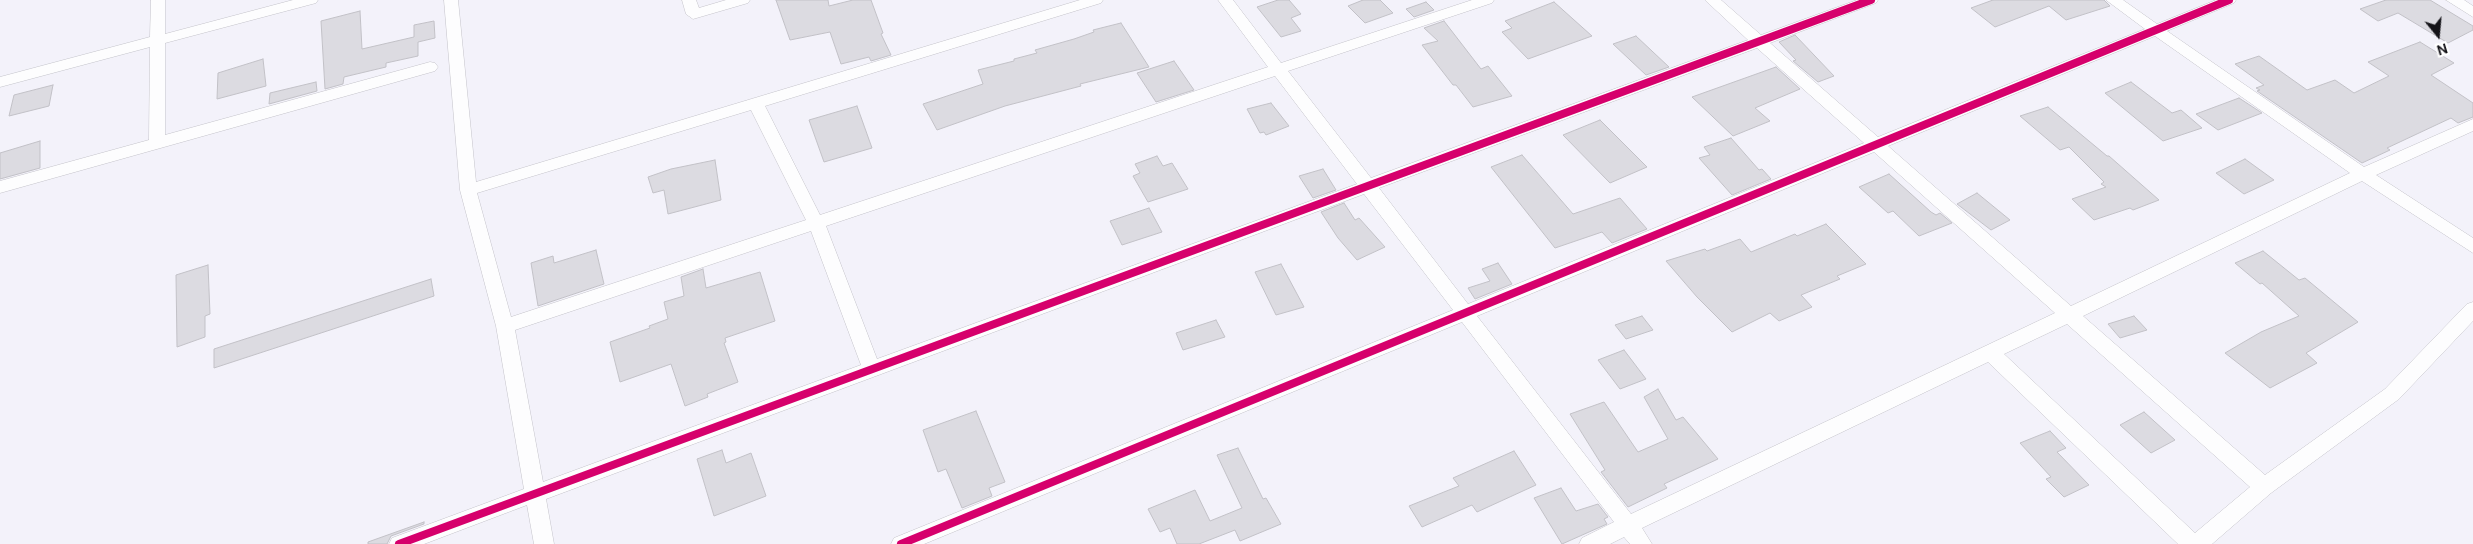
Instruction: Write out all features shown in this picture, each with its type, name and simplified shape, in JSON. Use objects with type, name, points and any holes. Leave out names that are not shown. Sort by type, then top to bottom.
[{"type":"street","points":[[157,143],[158,0]]},
{"type":"street","points":[[0,82],[311,0]]},
{"type":"street","points":[[450,0],[468,190],[505,326],[544,544]]},
{"type":"street","points":[[689,0],[692,14],[743,0]]},
{"type":"street","points":[[468,190],[1096,0]]},
{"type":"street","points":[[1225,0],[1642,544]]},
{"type":"street","points":[[505,326],[1487,0]]},
{"type":"street","points":[[1712,0],[2264,487]]},
{"type":"street","points":[[399,544],[1871,0]]},
{"type":"street","points":[[2113,0],[2363,174],[2473,247]]},
{"type":"street","points":[[901,544],[2229,0]]},
{"type":"street","points":[[2453,0],[2473,12]]},
{"type":"street","points":[[0,187],[430,67]]},
{"type":"street","points":[[756,103],[816,223],[872,370]]},
{"type":"street","points":[[1589,544],[2363,174],[2473,125]]},
{"type":"street","points":[[2196,544],[2264,487],[2392,394],[2473,309]]},
{"type":"street","points":[[1990,352],[2192,544]]},
{"type":"building","points":[[776,0],[828,0],[829,6],[853,0],[871,0],[883,33],[881,34],[891,55],[871,61],[869,57],[841,64],[830,32],[790,40]]},
{"type":"building","points":[[1278,0],[1289,0],[1301,14],[1291,18],[1301,31],[1281,37],[1257,7]]},
{"type":"building","points":[[1363,0],[1380,0],[1393,13],[1365,23],[1348,6]]},
{"type":"building","points":[[1993,0],[2104,0],[2110,6],[2066,20],[2049,6],[1995,27],[1971,8]]},
{"type":"building","points":[[2386,0],[2430,0],[2473,26],[2473,30],[2448,43],[2398,13],[2378,21],[2360,9]]},
{"type":"building","points":[[1426,2],[1434,10],[1414,17],[1406,9]]},
{"type":"building","points":[[1554,2],[1592,36],[1528,59],[1502,32],[1512,28],[1505,21]]},
{"type":"building","points":[[360,11],[362,49],[414,37],[414,25],[434,21],[435,38],[418,42],[418,56],[386,63],[386,67],[344,77],[343,84],[325,89],[321,21]]},
{"type":"building","points":[[1444,21],[1481,69],[1488,66],[1512,96],[1473,107],[1456,85],[1453,85],[1422,45],[1438,41],[1424,28]]},
{"type":"building","points":[[1121,23],[1149,67],[1080,84],[1081,86],[1005,106],[937,130],[923,104],[983,84],[978,70],[1014,61],[1014,59],[1037,53],[1035,50],[1074,39],[1094,32],[1093,30]]},
{"type":"building","points":[[1795,35],[1834,76],[1818,82],[1793,61],[1796,60],[1779,42]]},
{"type":"building","points":[[1636,36],[1669,67],[1646,75],[1613,44]]},
{"type":"building","points":[[2420,42],[2454,63],[2431,75],[2473,103],[2473,117],[2458,123],[2451,118],[2387,148],[2390,150],[2362,163],[2257,91],[2260,90],[2256,88],[2264,85],[2235,64],[2259,56],[2307,90],[2335,80],[2354,93],[2389,76],[2368,62]]},
{"type":"building","points":[[263,59],[266,86],[217,99],[218,73]]},
{"type":"building","points":[[1174,61],[1194,90],[1156,102],[1137,73]]},
{"type":"building","points":[[1776,67],[1800,89],[1755,108],[1770,121],[1733,136],[1692,97]]},
{"type":"building","points":[[316,82],[317,91],[269,104],[270,93]]},
{"type":"building","points":[[2131,82],[2172,113],[2181,110],[2202,128],[2163,141],[2105,93]]},
{"type":"building","points":[[53,85],[49,106],[9,116],[14,95]]},
{"type":"building","points":[[2239,98],[2262,113],[2218,130],[2196,114]]},
{"type":"building","points":[[1271,103],[1289,126],[1266,135],[1264,132],[1260,133],[1247,109]]},
{"type":"building","points":[[857,106],[872,148],[824,162],[809,120]]},
{"type":"building","points":[[2048,107],[2109,156],[2159,200],[2133,210],[2130,208],[2094,220],[2072,199],[2106,187],[2101,184],[2104,182],[2069,147],[2060,150],[2020,116]]},
{"type":"building","points":[[1600,120],[1647,167],[1610,183],[1563,135]]},
{"type":"building","points":[[1731,138],[1759,170],[1762,169],[1771,179],[1732,195],[1699,158],[1710,155],[1704,147]]},
{"type":"building","points":[[40,141],[40,168],[0,179],[0,153]]},
{"type":"building","points":[[1522,155],[1573,214],[1620,198],[1647,229],[1612,243],[1602,232],[1555,248],[1491,167]]},
{"type":"building","points":[[1157,156],[1163,166],[1172,163],[1188,189],[1148,202],[1133,176],[1140,173],[1135,164]]},
{"type":"building","points":[[2245,159],[2274,180],[2244,194],[2216,173]]},
{"type":"building","points":[[715,160],[721,200],[668,214],[664,190],[653,193],[648,177],[671,169]]},
{"type":"building","points":[[1323,169],[1336,190],[1313,198],[1299,176]]},
{"type":"building","points":[[1889,174],[1931,212],[1936,215],[1940,213],[1952,223],[1919,236],[1893,211],[1888,213],[1859,187]]},
{"type":"building","points":[[1977,193],[2010,220],[1991,230],[1957,204]]},
{"type":"building","points":[[1344,203],[1355,220],[1359,218],[1385,247],[1357,260],[1338,238],[1321,212]]},
{"type":"building","points":[[1149,208],[1162,232],[1122,245],[1110,221]]},
{"type":"building","points":[[1826,224],[1866,264],[1837,276],[1840,279],[1801,295],[1812,307],[1779,321],[1770,313],[1732,332],[1697,297],[1666,261],[1705,249],[1707,251],[1740,239],[1751,252]]},
{"type":"building","points":[[596,250],[604,284],[538,306],[531,263],[553,256],[554,263]]},
{"type":"building","points":[[2263,251],[2299,280],[2305,278],[2358,322],[2306,353],[2317,363],[2270,388],[2225,353],[2261,332],[2299,316],[2262,283],[2260,284],[2235,263]]},
{"type":"building","points":[[1498,263],[1512,284],[1475,299],[1468,288],[1490,281],[1482,269]]},
{"type":"building","points":[[1281,264],[1304,307],[1276,315],[1255,272]]},
{"type":"building","points":[[208,265],[210,314],[205,316],[205,337],[177,347],[176,275]]},
{"type":"building","points":[[703,269],[706,288],[760,272],[775,321],[725,338],[726,342],[724,343],[738,382],[707,394],[708,397],[685,406],[671,364],[620,382],[610,342],[650,328],[649,326],[668,319],[664,302],[684,296],[681,277]]},
{"type":"building","points":[[431,279],[434,296],[214,368],[214,349]]},
{"type":"building","points":[[1642,316],[1653,330],[1626,339],[1615,325]]},
{"type":"building","points":[[2134,316],[2147,330],[2120,338],[2108,324]]},
{"type":"building","points":[[1216,320],[1225,337],[1183,350],[1176,333]]},
{"type":"building","points":[[1624,350],[1646,379],[1620,389],[1598,360]]},
{"type":"building","points":[[1658,389],[1676,420],[1683,417],[1718,459],[1664,484],[1667,488],[1628,507],[1601,472],[1605,470],[1570,414],[1604,402],[1638,452],[1668,439],[1644,397]]},
{"type":"building","points":[[976,411],[1005,482],[989,488],[992,496],[962,508],[946,469],[938,472],[923,430]]},
{"type":"building","points":[[2144,412],[2175,440],[2151,453],[2120,425]]},
{"type":"building","points":[[2050,431],[2066,448],[2057,452],[2089,485],[2064,497],[2046,479],[2051,477],[2020,443]]},
{"type":"building","points":[[1238,448],[1263,499],[1266,498],[1281,524],[1240,541],[1235,530],[1199,544],[1177,544],[1170,528],[1160,532],[1148,509],[1195,490],[1210,521],[1242,508],[1217,455]]},
{"type":"building","points":[[722,450],[726,463],[751,453],[766,496],[714,516],[697,459]]},
{"type":"building","points":[[1514,451],[1536,485],[1477,512],[1472,505],[1422,527],[1409,506],[1459,486],[1453,478]]},
{"type":"building","points":[[1561,488],[1576,511],[1598,504],[1608,517],[1604,519],[1607,524],[1562,544],[1534,498]]},
{"type":"building","points":[[424,522],[424,524],[391,536],[387,544],[368,544],[368,542]]},
{"type":"cycle path","points":[[399,544],[1871,0]]},
{"type":"cycle path","points":[[901,544],[2229,0]]}]
